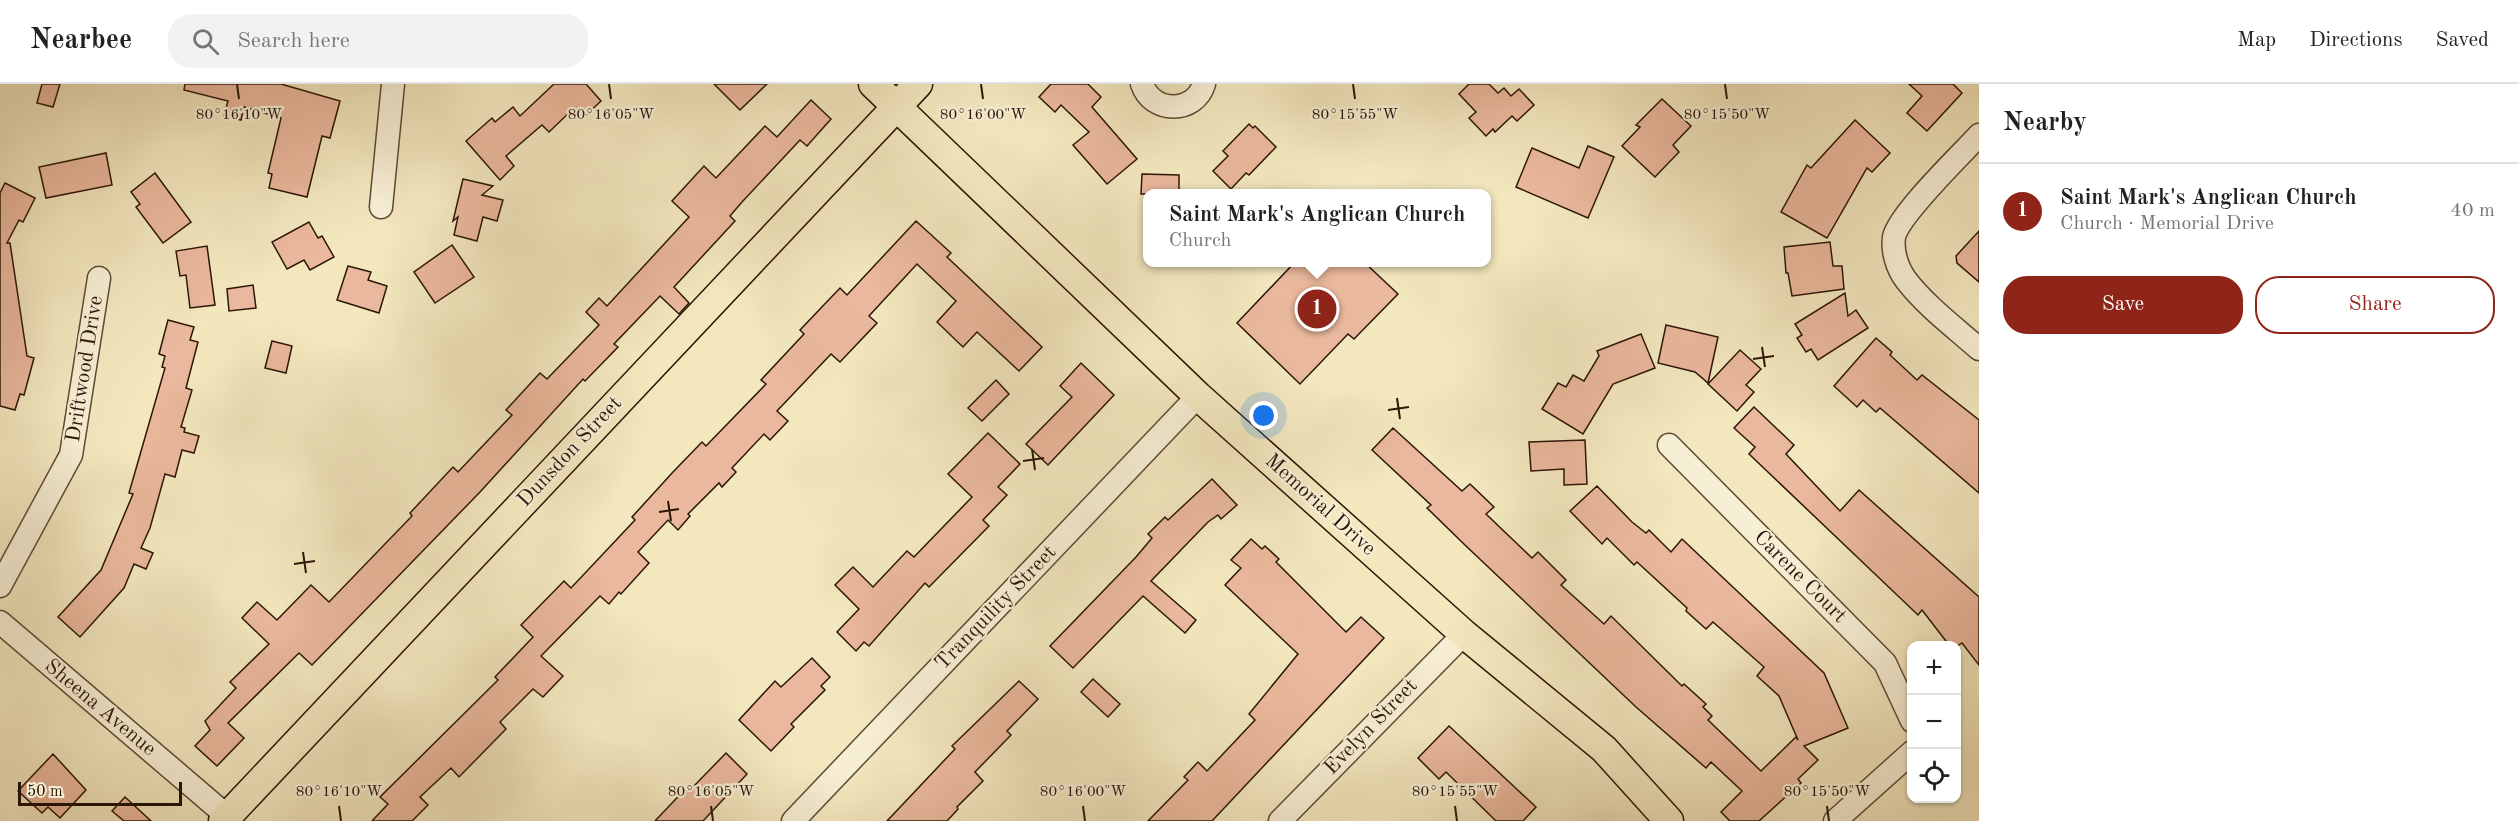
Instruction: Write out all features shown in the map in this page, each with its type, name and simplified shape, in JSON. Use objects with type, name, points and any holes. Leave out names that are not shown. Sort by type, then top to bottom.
[{"type":"main road","name":"Memorial Drive","points":[[873,84],[1198,396],[1464,634],[1604,750],[1669,821]]},
{"type":"main road","name":"Dunsdon Street","points":[[225,818],[918,84]]},
{"type":"street","points":[[381,207],[393,84]]},
{"type":"street","points":[[1142,84],[1145,92],[1155,102],[1168,108],[1183,106],[1196,99],[1204,84]]},
{"type":"street","points":[[1979,135],[1904,218],[1894,235],[1894,255],[1904,278],[1920,297],[1979,349]]},
{"type":"street","name":"Driftwood Drive","points":[[0,586],[71,455],[99,278]]},
{"type":"street","name":"Tranquility Street","points":[[793,821],[1198,396]]},
{"type":"street","name":"Carene Court","points":[[1669,445],[1886,663],[1907,712]]},
{"type":"street","name":"Sheena Avenue","points":[[0,622],[225,818]]},
{"type":"street","name":"Evelyn Street","points":[[1280,821],[1464,634]]},
{"type":"street","points":[[1834,821],[1907,756]]},
{"type":"building","points":[[42,84],[60,84],[53,107],[37,103]]},
{"type":"building","points":[[185,84],[281,84],[340,101],[330,138],[322,136],[307,197],[269,188],[272,174],[268,173],[281,118],[244,107],[241,120],[224,116],[228,101],[184,90]]},
{"type":"building","points":[[554,84],[586,84],[601,101],[583,118],[574,108],[549,132],[542,125],[506,156],[514,166],[500,180],[466,141],[492,118],[495,122],[513,107],[520,116]]},
{"type":"building","points":[[714,84],[767,84],[740,110]]},
{"type":"building","points":[[1051,84],[1088,84],[1101,97],[1092,107],[1137,159],[1107,184],[1073,145],[1089,132],[1061,105],[1055,112],[1039,97]]},
{"type":"building","points":[[1469,84],[1489,84],[1498,93],[1504,88],[1511,96],[1519,89],[1534,105],[1517,121],[1512,116],[1495,132],[1493,129],[1486,136],[1469,118],[1476,112],[1459,94]]},
{"type":"building","points":[[1909,84],[1953,84],[1962,93],[1927,131],[1907,113],[1922,96]]},
{"type":"building","points":[[1662,99],[1691,126],[1673,145],[1679,152],[1655,177],[1622,146],[1640,127],[1636,125]]},
{"type":"building","points":[[811,100],[831,119],[807,146],[800,140],[742,202],[730,216],[735,221],[674,287],[689,303],[679,314],[660,296],[614,344],[618,347],[585,381],[583,379],[480,492],[312,665],[299,653],[228,723],[244,738],[217,766],[195,746],[210,730],[205,721],[236,688],[230,682],[269,644],[242,618],[257,602],[277,620],[311,585],[329,602],[412,516],[410,513],[453,467],[458,472],[512,415],[506,410],[540,373],[547,379],[599,325],[586,312],[599,298],[607,306],[689,217],[672,201],[704,166],[716,178],[765,126],[777,137]]},
{"type":"building","points":[[1855,120],[1890,153],[1872,172],[1867,168],[1827,238],[1781,212],[1807,165],[1811,168]]},
{"type":"building","points":[[1249,124],[1253,128],[1255,126],[1276,147],[1249,175],[1246,173],[1231,189],[1213,171],[1228,156],[1223,151]]},
{"type":"building","points":[[1588,146],[1614,157],[1588,218],[1516,187],[1532,148],[1579,168]]},
{"type":"building","points":[[106,153],[112,185],[46,198],[39,167]]},
{"type":"building","points":[[155,173],[191,222],[163,243],[136,207],[140,204],[131,192]]},
{"type":"building","points":[[1142,174],[1179,175],[1179,189],[1143,189],[1143,194],[1141,194]]},
{"type":"building","points":[[463,179],[493,186],[482,195],[503,200],[497,221],[483,217],[477,241],[454,235],[458,217],[453,221]]},
{"type":"building","points":[[5,183],[35,198],[23,222],[19,220],[7,243],[10,243],[27,356],[34,358],[24,395],[20,394],[15,410],[0,406],[0,193]]},
{"type":"building","points":[[916,221],[951,253],[947,257],[1042,347],[1019,371],[977,332],[963,347],[937,322],[956,301],[917,264],[869,316],[877,323],[840,362],[831,354],[777,411],[788,421],[770,440],[764,434],[732,468],[736,472],[722,487],[719,483],[688,514],[690,516],[678,530],[668,520],[638,552],[649,563],[621,594],[619,592],[609,604],[600,596],[541,656],[563,676],[543,697],[533,689],[500,722],[506,729],[459,777],[451,768],[420,797],[428,805],[412,821],[372,821],[388,804],[380,797],[498,680],[495,677],[533,637],[521,625],[564,581],[571,588],[635,520],[632,517],[673,472],[702,442],[706,446],[766,384],[761,380],[804,334],[800,330],[840,288],[847,295]]},
{"type":"building","points":[[309,222],[318,238],[322,236],[334,257],[310,270],[304,260],[287,269],[272,242]]},
{"type":"building","points":[[1979,231],[1979,282],[1957,263],[1956,256]]},
{"type":"building","points":[[1830,242],[1833,266],[1842,266],[1844,289],[1792,296],[1788,273],[1786,273],[1784,247]]},
{"type":"building","points":[[452,245],[474,277],[435,303],[414,272]]},
{"type":"building","points":[[207,246],[215,305],[190,308],[186,275],[180,276],[176,251]]},
{"type":"building","points":[[348,266],[371,272],[368,280],[387,286],[379,313],[337,300]]},
{"type":"building","points":[[1290,267],[1369,267],[1398,294],[1354,339],[1348,334],[1300,384],[1237,323]]},
{"type":"building","points":[[253,285],[256,308],[229,311],[227,289]]},
{"type":"building","points":[[1845,293],[1848,316],[1856,310],[1868,328],[1818,360],[1811,349],[1806,352],[1797,338],[1802,335],[1795,324]]},
{"type":"building","points":[[168,320],[194,327],[190,340],[198,342],[186,388],[192,390],[181,427],[185,428],[184,432],[199,436],[194,453],[182,450],[175,477],[165,474],[150,528],[141,548],[153,553],[146,569],[134,564],[124,588],[80,637],[58,617],[101,570],[133,494],[129,493],[165,368],[162,367],[165,356],[159,354]]},
{"type":"building","points":[[1666,325],[1718,337],[1708,383],[1695,372],[1658,363]]},
{"type":"building","points":[[1641,334],[1655,368],[1613,384],[1583,434],[1542,409],[1558,383],[1566,387],[1573,375],[1584,381],[1599,356],[1597,351]]},
{"type":"building","points":[[1876,338],[1892,352],[1890,355],[1917,380],[1922,375],[1979,420],[1979,493],[1880,408],[1876,412],[1863,400],[1857,407],[1834,386]]},
{"type":"building","points":[[272,341],[292,346],[286,373],[265,368]]},
{"type":"building","points":[[1740,350],[1761,369],[1746,385],[1754,392],[1737,411],[1708,384]]},
{"type":"building","points":[[1081,363],[1114,395],[1048,465],[1026,444],[1072,397],[1060,386]]},
{"type":"building","points":[[996,380],[1009,394],[982,421],[968,408]]},
{"type":"building","points":[[1754,407],[1794,445],[1786,454],[1840,511],[1859,490],[1979,597],[1979,665],[1961,641],[1946,641],[1922,610],[1918,615],[1749,454],[1755,447],[1734,428]]},
{"type":"building","points":[[1393,428],[1462,491],[1470,484],[1494,507],[1486,514],[1532,558],[1538,552],[1566,580],[1561,585],[1604,624],[1611,616],[1682,686],[1684,684],[1706,704],[1703,707],[1712,716],[1708,720],[1761,771],[1796,737],[1798,740],[1779,696],[1757,676],[1764,667],[1713,622],[1706,629],[1686,611],[1687,608],[1637,562],[1634,565],[1607,538],[1602,544],[1570,511],[1597,486],[1632,522],[1646,533],[1649,530],[1671,552],[1682,539],[1824,673],[1848,728],[1804,746],[1818,760],[1798,779],[1801,783],[1759,821],[1730,821],[1721,812],[1742,791],[1711,762],[1706,768],[1636,707],[1466,546],[1427,508],[1431,505],[1372,450]]},
{"type":"building","points":[[988,433],[1020,464],[998,487],[1007,495],[983,520],[989,526],[929,587],[925,583],[869,646],[864,642],[856,651],[837,632],[859,609],[835,585],[853,567],[873,587],[907,551],[914,557],[972,497],[948,474]]},
{"type":"building","points":[[1585,440],[1587,484],[1564,485],[1564,469],[1531,471],[1529,442]]},
{"type":"building","points":[[1212,479],[1237,505],[1221,519],[1218,515],[1208,522],[1151,581],[1196,620],[1185,633],[1143,596],[1073,668],[1050,646],[1136,557],[1152,538],[1148,534],[1165,517],[1168,520]]},
{"type":"building","points":[[1251,539],[1262,549],[1265,546],[1279,559],[1276,562],[1346,632],[1361,617],[1384,638],[1212,821],[1148,821],[1188,780],[1184,777],[1198,762],[1207,771],[1255,720],[1249,714],[1298,654],[1225,585],[1241,568],[1231,560]]},
{"type":"building","points":[[812,658],[830,677],[821,686],[825,690],[791,724],[794,727],[771,751],[739,720],[775,681],[781,687]]},
{"type":"building","points":[[1093,679],[1120,704],[1108,717],[1081,692]]},
{"type":"building","points":[[1019,681],[1038,699],[1007,731],[1011,735],[975,772],[983,781],[957,807],[958,809],[947,821],[887,821],[955,749],[952,746]]},
{"type":"building","points":[[1449,726],[1536,807],[1523,821],[1496,821],[1446,772],[1439,779],[1418,758]]},
{"type":"building","points":[[726,753],[747,774],[703,821],[655,821],[690,784],[693,787]]},
{"type":"building","points":[[53,754],[86,790],[60,818],[48,807],[42,813],[18,791]]},
{"type":"building","points":[[125,797],[151,821],[124,821],[112,811]]},
{"type":"place","name":"Saint Mark's Anglican Church","points":[[1317,309]]}]
